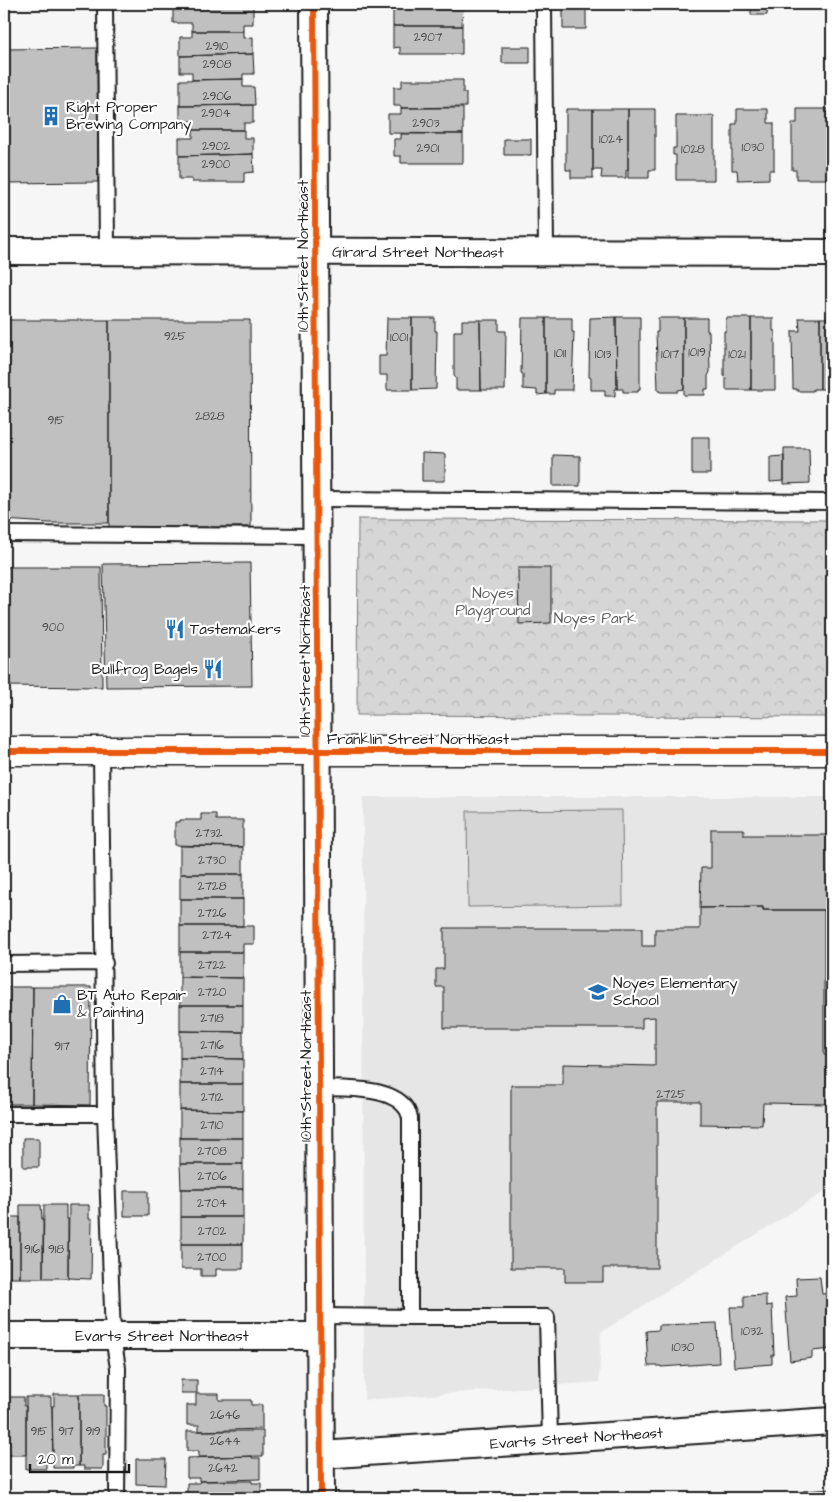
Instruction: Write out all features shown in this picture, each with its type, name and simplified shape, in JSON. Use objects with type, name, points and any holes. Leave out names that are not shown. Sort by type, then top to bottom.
[{"type":"street","name":"10th Street Northeast","points":[[314,4],[321,1498]]},
{"type":"street","name":"Girard Street Northeast","points":[[4,251],[832,252]]},
{"type":"street","name":"Franklin Street Northeast","points":[[4,751],[832,751]]},
{"type":"street","name":"Evarts Street Northeast","points":[[4,1336],[113,1337],[320,1326]]},
{"type":"street","name":"Evarts Street Northeast","points":[[321,1455],[832,1421]]},
{"type":"lane","points":[[106,4],[107,251]]},
{"type":"lane","points":[[544,4],[546,252]]},
{"type":"lane","points":[[317,499],[832,502]]},
{"type":"lane","points":[[4,534],[316,536]]},
{"type":"lane","points":[[101,752],[105,963],[105,1114],[113,1337],[118,1368],[117,1498]]},
{"type":"lane","points":[[4,964],[105,963]]},
{"type":"lane","points":[[319,1088],[354,1089],[394,1098],[405,1107],[410,1118],[410,1317]]},
{"type":"lane","points":[[4,1114],[105,1114]]},
{"type":"lane","points":[[320,1326],[410,1317],[547,1317],[550,1440]]},
{"type":"shaded area","name":"Noyes Elementary School","points":[[363,797],[832,797],[832,1187],[601,1332],[599,1382],[364,1400]]},
{"type":"green space","name":"Noyes Park","points":[[358,519],[832,520],[832,717],[357,715]]},
{"type":"green space","points":[[622,810],[623,905],[468,907],[467,811]]},
{"type":"building","points":[[173,4],[253,4],[253,5],[173,6]]},
{"type":"building","points":[[463,4],[462,26],[393,26],[393,5]]},
{"type":"building","points":[[563,4],[586,4],[586,29],[563,29]]},
{"type":"building","points":[[751,4],[768,4],[767,15],[751,15]]},
{"type":"building","points":[[253,5],[253,24],[243,24],[243,31],[192,31],[192,23],[173,23],[173,6]]},
{"type":"building","points":[[393,26],[462,26],[462,54],[400,54],[400,47],[393,48]]},
{"type":"building","points":[[192,31],[243,31],[243,38],[253,37],[253,54],[180,56],[180,37],[192,37]]},
{"type":"building","points":[[502,47],[530,47],[530,63],[502,63]]},
{"type":"building","name":"Right Proper Brewing Company","points":[[97,48],[98,182],[4,183],[4,49]]},
{"type":"building","points":[[253,54],[254,74],[243,74],[243,79],[192,80],[192,72],[180,72],[180,56]]},
{"type":"building","points":[[243,79],[243,87],[254,87],[255,105],[180,106],[180,80]]},
{"type":"building","points":[[402,80],[463,80],[463,93],[466,93],[466,107],[401,108],[401,106],[394,106],[394,87],[402,87]]},
{"type":"building","points":[[253,105],[253,123],[244,123],[244,130],[193,130],[193,121],[180,121],[180,106]]},
{"type":"building","points":[[401,108],[463,108],[463,134],[388,133],[388,114],[401,114]]},
{"type":"building","points":[[566,109],[593,109],[593,178],[571,178],[571,170],[566,170]]},
{"type":"building","points":[[593,109],[628,109],[628,170],[626,170],[626,178],[601,178],[602,170],[593,170]]},
{"type":"building","points":[[628,109],[655,109],[655,170],[649,170],[649,178],[628,178]]},
{"type":"building","points":[[737,109],[768,109],[768,123],[774,123],[774,170],[769,170],[769,179],[738,180],[737,170],[732,170],[732,124],[737,124]]},
{"type":"building","points":[[797,109],[829,109],[829,123],[832,123],[832,170],[829,170],[829,179],[796,179],[796,170],[792,170],[792,123],[797,123]]},
{"type":"building","points":[[676,116],[714,116],[714,180],[676,180],[676,155],[673,155],[673,148],[676,148]]},
{"type":"building","points":[[193,130],[244,130],[244,138],[253,138],[253,154],[179,156],[179,138],[193,138]]},
{"type":"building","points":[[401,134],[463,134],[463,163],[401,163],[401,156],[394,156],[394,139],[401,139]]},
{"type":"building","points":[[504,139],[531,139],[531,155],[504,155]]},
{"type":"building","points":[[253,154],[254,172],[244,173],[244,182],[192,182],[192,179],[179,179],[179,156]]},
{"type":"building","points":[[616,317],[617,389],[615,389],[615,396],[605,396],[605,390],[591,390],[591,378],[589,377],[590,318]]},
{"type":"building","points":[[616,317],[640,317],[640,389],[638,389],[638,392],[623,392],[623,389],[617,389]]},
{"type":"building","points":[[387,318],[412,318],[412,390],[387,390],[387,375],[379,375],[379,356],[386,356]]},
{"type":"building","points":[[412,318],[435,318],[435,331],[437,331],[436,389],[412,390]]},
{"type":"building","points":[[522,318],[546,318],[546,394],[537,395],[537,390],[523,389],[523,374],[521,373]]},
{"type":"building","points":[[546,318],[572,318],[572,332],[574,332],[572,390],[554,390],[554,394],[546,394]]},
{"type":"building","points":[[658,318],[684,318],[684,389],[678,390],[678,392],[660,392],[658,390],[656,332],[658,332]]},
{"type":"building","points":[[684,318],[707,318],[710,372],[708,376],[708,389],[705,389],[705,395],[684,395]]},
{"type":"building","points":[[726,318],[751,318],[751,390],[726,390],[726,378],[724,376],[724,331],[726,331]]},
{"type":"building","points":[[751,318],[773,318],[773,331],[775,331],[775,390],[751,390]]},
{"type":"building","points":[[799,318],[820,318],[820,389],[813,389],[813,391],[797,391],[797,389],[793,389],[792,331],[800,331]]},
{"type":"building","points":[[820,318],[832,318],[832,393],[826,394],[826,389],[820,389]]},
{"type":"building","points":[[4,320],[109,320],[109,523],[49,523],[4,520]]},
{"type":"building","points":[[109,320],[250,320],[251,527],[109,527]]},
{"type":"building","points":[[462,320],[480,320],[481,390],[456,390],[456,378],[454,376],[454,331],[462,331]]},
{"type":"building","points":[[480,320],[499,320],[499,331],[506,331],[505,390],[481,390]]},
{"type":"building","points":[[692,437],[710,437],[710,474],[692,474]]},
{"type":"building","points":[[784,448],[809,448],[810,483],[784,484]]},
{"type":"building","points":[[422,453],[445,454],[445,481],[422,481]]},
{"type":"building","points":[[553,455],[580,456],[580,486],[553,486]]},
{"type":"building","points":[[784,456],[784,481],[770,482],[770,457]]},
{"type":"building","points":[[828,456],[832,456],[832,483],[828,483]]},
{"type":"building","points":[[250,563],[252,686],[106,687],[103,564]]},
{"type":"building","points":[[4,567],[101,567],[102,687],[4,686]]},
{"type":"building","points":[[518,568],[551,568],[551,623],[519,624]]},
{"type":"building","points":[[201,814],[216,814],[216,820],[243,820],[243,847],[175,845],[175,822],[180,822],[180,820],[201,820]]},
{"type":"building","points":[[711,829],[744,829],[744,835],[832,835],[832,910],[763,910],[763,907],[700,908],[701,868],[711,868]]},
{"type":"building","points":[[180,846],[243,847],[243,874],[180,874]]},
{"type":"building","points":[[180,874],[243,874],[243,899],[180,899]]},
{"type":"building","points":[[180,899],[243,899],[243,926],[180,926]]},
{"type":"building","points":[[763,907],[763,910],[824,910],[824,1055],[832,1055],[832,1104],[763,1103],[762,1125],[700,1124],[700,1102],[657,1102],[657,1268],[603,1268],[603,1282],[565,1282],[565,1268],[511,1268],[511,1085],[563,1085],[563,1064],[655,1066],[655,1017],[642,1018],[642,1028],[444,1028],[444,987],[436,987],[436,969],[444,969],[444,928],[642,928],[642,946],[655,946],[655,929],[700,929],[700,908]]},
{"type":"building","points":[[180,926],[254,926],[254,944],[243,944],[243,952],[180,952]]},
{"type":"building","points":[[180,952],[243,952],[243,978],[180,977]]},
{"type":"building","points":[[180,977],[243,978],[243,1005],[180,1005]]},
{"type":"building","points":[[4,987],[33,987],[32,1104],[4,1104]]},
{"type":"building","points":[[33,987],[91,987],[90,1105],[32,1104]]},
{"type":"building","points":[[180,1005],[243,1005],[243,1032],[180,1031]]},
{"type":"building","points":[[180,1031],[243,1032],[243,1059],[180,1058]]},
{"type":"building","points":[[180,1058],[243,1059],[243,1084],[180,1084]]},
{"type":"building","points":[[180,1084],[243,1084],[243,1111],[180,1110]]},
{"type":"building","points":[[180,1110],[243,1111],[243,1138],[180,1138]]},
{"type":"building","points":[[23,1138],[39,1138],[39,1167],[23,1167]]},
{"type":"building","points":[[180,1138],[243,1138],[243,1164],[180,1164]]},
{"type":"building","points":[[180,1164],[243,1164],[243,1189],[181,1189]]},
{"type":"building","points":[[181,1189],[243,1189],[243,1217],[181,1217]]},
{"type":"building","points":[[124,1191],[148,1191],[148,1216],[124,1216]]},
{"type":"building","points":[[20,1205],[41,1205],[43,1219],[43,1278],[20,1278]]},
{"type":"building","points":[[44,1205],[66,1205],[66,1219],[68,1219],[68,1278],[43,1278]]},
{"type":"building","points":[[69,1205],[89,1205],[89,1219],[92,1219],[91,1279],[68,1278]]},
{"type":"building","points":[[4,1217],[20,1217],[20,1278],[4,1278]]},
{"type":"building","points":[[181,1217],[243,1217],[243,1244],[181,1244]]},
{"type":"building","points":[[181,1244],[243,1244],[243,1269],[216,1269],[216,1276],[201,1276],[201,1269],[181,1269]]},
{"type":"building","points":[[820,1277],[822,1294],[832,1293],[832,1349],[812,1351],[812,1358],[790,1361],[785,1297],[797,1296],[796,1278]]},
{"type":"building","points":[[766,1295],[766,1306],[772,1305],[774,1355],[772,1355],[772,1364],[734,1367],[730,1307],[744,1307],[744,1296]]},
{"type":"building","points":[[717,1323],[719,1363],[661,1367],[648,1366],[646,1331],[659,1330],[659,1325]]},
{"type":"building","points":[[181,1380],[197,1380],[197,1393],[181,1393]]},
{"type":"building","points":[[54,1394],[79,1394],[79,1466],[73,1466],[73,1468],[53,1468],[52,1406],[54,1406]]},
{"type":"building","points":[[79,1394],[104,1394],[104,1406],[106,1406],[106,1455],[103,1455],[103,1469],[84,1469],[84,1466],[79,1466]]},
{"type":"building","points":[[196,1394],[219,1394],[219,1400],[251,1400],[251,1405],[262,1405],[262,1429],[199,1431],[199,1425],[187,1425],[187,1405],[196,1405]]},
{"type":"building","points":[[4,1397],[24,1397],[24,1406],[26,1406],[26,1455],[4,1455]]},
{"type":"building","points":[[26,1397],[51,1397],[53,1455],[46,1455],[46,1469],[26,1469]]},
{"type":"building","points":[[187,1431],[263,1431],[263,1456],[199,1457],[199,1451],[187,1451]]},
{"type":"building","points":[[252,1456],[252,1458],[260,1458],[260,1479],[199,1481],[199,1478],[187,1478],[187,1458]]},
{"type":"building","points":[[136,1459],[166,1459],[165,1485],[136,1484]]},
{"type":"building","points":[[200,1481],[252,1481],[252,1483],[261,1483],[261,1498],[187,1498],[187,1483],[199,1483]]},
{"type":"building","points":[[832,1489],[832,1498],[803,1498],[803,1491]]},
{"type":"building","points":[[779,1495],[779,1498],[754,1498],[754,1497]]},
{"type":"cycle path","points":[[314,4],[321,1498]]},
{"type":"cycle path","points":[[4,751],[832,751]]},
{"type":"place","name":"Right Proper Brewing Company","points":[[51,116]]},
{"type":"place","name":"Tastemakers","points":[[175,629]]},
{"type":"place","name":"Bullfrog Bagels","points":[[213,669]]},
{"type":"place","name":"Noyes Elementary School","points":[[598,992]]},
{"type":"place","name":"BT Auto Repair & Painting","points":[[62,1004]]},
{"type":"park label","name":"Noyes Playground","points":[[493,602]]}]
